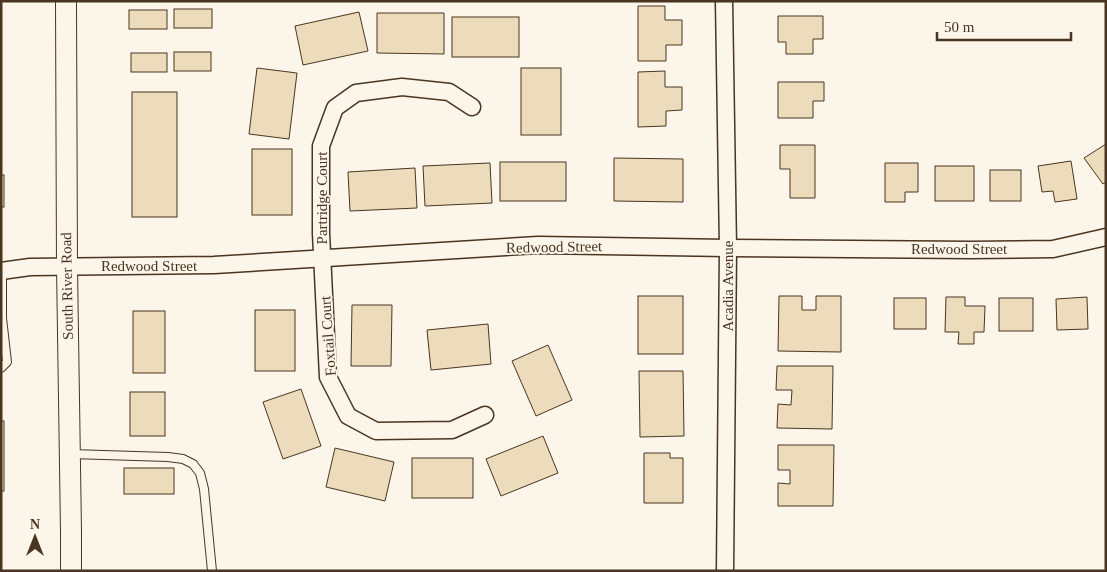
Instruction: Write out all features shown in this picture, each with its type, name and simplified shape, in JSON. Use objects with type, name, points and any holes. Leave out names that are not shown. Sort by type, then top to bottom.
[{"type":"street","name":"South River Road","points":[[66,1],[71,571]]},
{"type":"street","name":"Acadia Avenue","points":[[724,1],[728,248],[725,571]]},
{"type":"street","name":"Partridge Court","points":[[322,258],[321,146],[335,108],[356,92],[402,87],[449,92],[472,107]]},
{"type":"street","name":"Redwood Street","points":[[1,271],[30,267],[214,265],[538,246],[1053,249],[1106,237]]},
{"type":"street","name":"Foxtail Court","points":[[322,258],[328,377],[348,416],[376,431],[452,430],[485,415]]},
{"type":"lane","points":[[1,271],[2,318],[6,362],[1,368]]},
{"type":"lane","points":[[70,454],[168,456],[183,459],[193,464],[200,473],[204,489],[212,571]]},
{"type":"building","points":[[638,6],[665,6],[665,20],[682,20],[682,45],[666,45],[666,61],[638,61]]},
{"type":"building","points":[[174,9],[212,9],[212,28],[174,28]]},
{"type":"building","points":[[129,10],[167,10],[167,29],[129,29]]},
{"type":"building","points":[[359,12],[368,51],[303,65],[295,26]]},
{"type":"building","points":[[377,13],[444,13],[444,54],[377,53]]},
{"type":"building","points":[[778,16],[823,16],[823,39],[813,39],[813,54],[786,54],[786,42],[778,42]]},
{"type":"building","points":[[452,17],[519,17],[519,57],[452,57]]},
{"type":"building","points":[[174,52],[211,52],[211,71],[174,71]]},
{"type":"building","points":[[131,53],[167,53],[167,72],[131,72]]},
{"type":"building","points":[[257,68],[297,73],[289,139],[249,134]]},
{"type":"building","points":[[521,68],[561,68],[561,135],[521,135]]},
{"type":"building","points":[[665,71],[665,87],[682,87],[682,110],[666,111],[666,126],[638,127],[638,72]]},
{"type":"building","points":[[778,82],[824,82],[824,101],[813,101],[813,118],[778,118]]},
{"type":"building","points":[[132,92],[177,92],[177,217],[132,217]]},
{"type":"building","points":[[1106,144],[1106,182],[1103,184],[1084,158]]},
{"type":"building","points":[[780,145],[815,145],[815,198],[790,198],[790,169],[780,169]]},
{"type":"building","points":[[252,149],[292,149],[292,215],[252,215]]},
{"type":"building","points":[[614,158],[683,159],[683,202],[614,201]]},
{"type":"building","points":[[1071,161],[1077,199],[1055,202],[1053,191],[1042,192],[1038,166]]},
{"type":"building","points":[[500,162],[566,162],[566,201],[500,201]]},
{"type":"building","points":[[490,163],[492,203],[425,206],[423,166]]},
{"type":"building","points":[[885,163],[918,163],[918,192],[905,192],[905,202],[885,202]]},
{"type":"building","points":[[935,166],[974,166],[974,201],[935,201]]},
{"type":"building","points":[[415,168],[417,208],[350,211],[348,172]]},
{"type":"building","points":[[990,170],[1021,170],[1021,201],[990,201]]},
{"type":"building","points":[[1,175],[4,175],[4,207],[1,207]]},
{"type":"building","points":[[638,296],[683,296],[683,354],[638,354]]},
{"type":"building","points":[[779,296],[802,296],[802,310],[816,310],[816,296],[841,296],[841,352],[778,351]]},
{"type":"building","points":[[946,297],[965,297],[965,306],[985,306],[984,332],[974,332],[974,344],[958,344],[959,332],[945,332]]},
{"type":"building","points":[[1087,297],[1088,329],[1057,330],[1056,299]]},
{"type":"building","points":[[894,298],[926,298],[926,329],[894,329]]},
{"type":"building","points":[[999,298],[1033,298],[1033,331],[999,331]]},
{"type":"building","points":[[352,305],[392,305],[391,366],[351,366]]},
{"type":"building","points":[[255,310],[295,310],[295,371],[255,371]]},
{"type":"building","points":[[133,311],[165,311],[165,373],[133,373]]},
{"type":"building","points":[[488,324],[491,364],[431,370],[427,330]]},
{"type":"building","points":[[548,345],[572,400],[536,416],[512,361]]},
{"type":"building","points":[[777,366],[833,366],[832,429],[777,428],[778,404],[791,405],[792,390],[776,390]]},
{"type":"building","points":[[639,371],[683,371],[684,436],[640,437]]},
{"type":"building","points":[[301,389],[321,446],[283,459],[263,402]]},
{"type":"building","points":[[130,392],[165,392],[165,436],[130,436]]},
{"type":"building","points":[[1,421],[4,421],[4,491],[1,491]]},
{"type":"building","points":[[543,436],[558,473],[501,496],[486,459]]},
{"type":"building","points":[[778,445],[834,445],[833,506],[778,506],[778,483],[790,484],[790,470],[778,470]]},
{"type":"building","points":[[335,448],[394,462],[385,501],[326,487]]},
{"type":"building","points":[[644,453],[670,453],[670,458],[683,458],[683,503],[644,503]]},
{"type":"building","points":[[412,458],[473,458],[473,498],[412,498]]},
{"type":"building","points":[[124,468],[174,468],[174,494],[124,494]]}]
